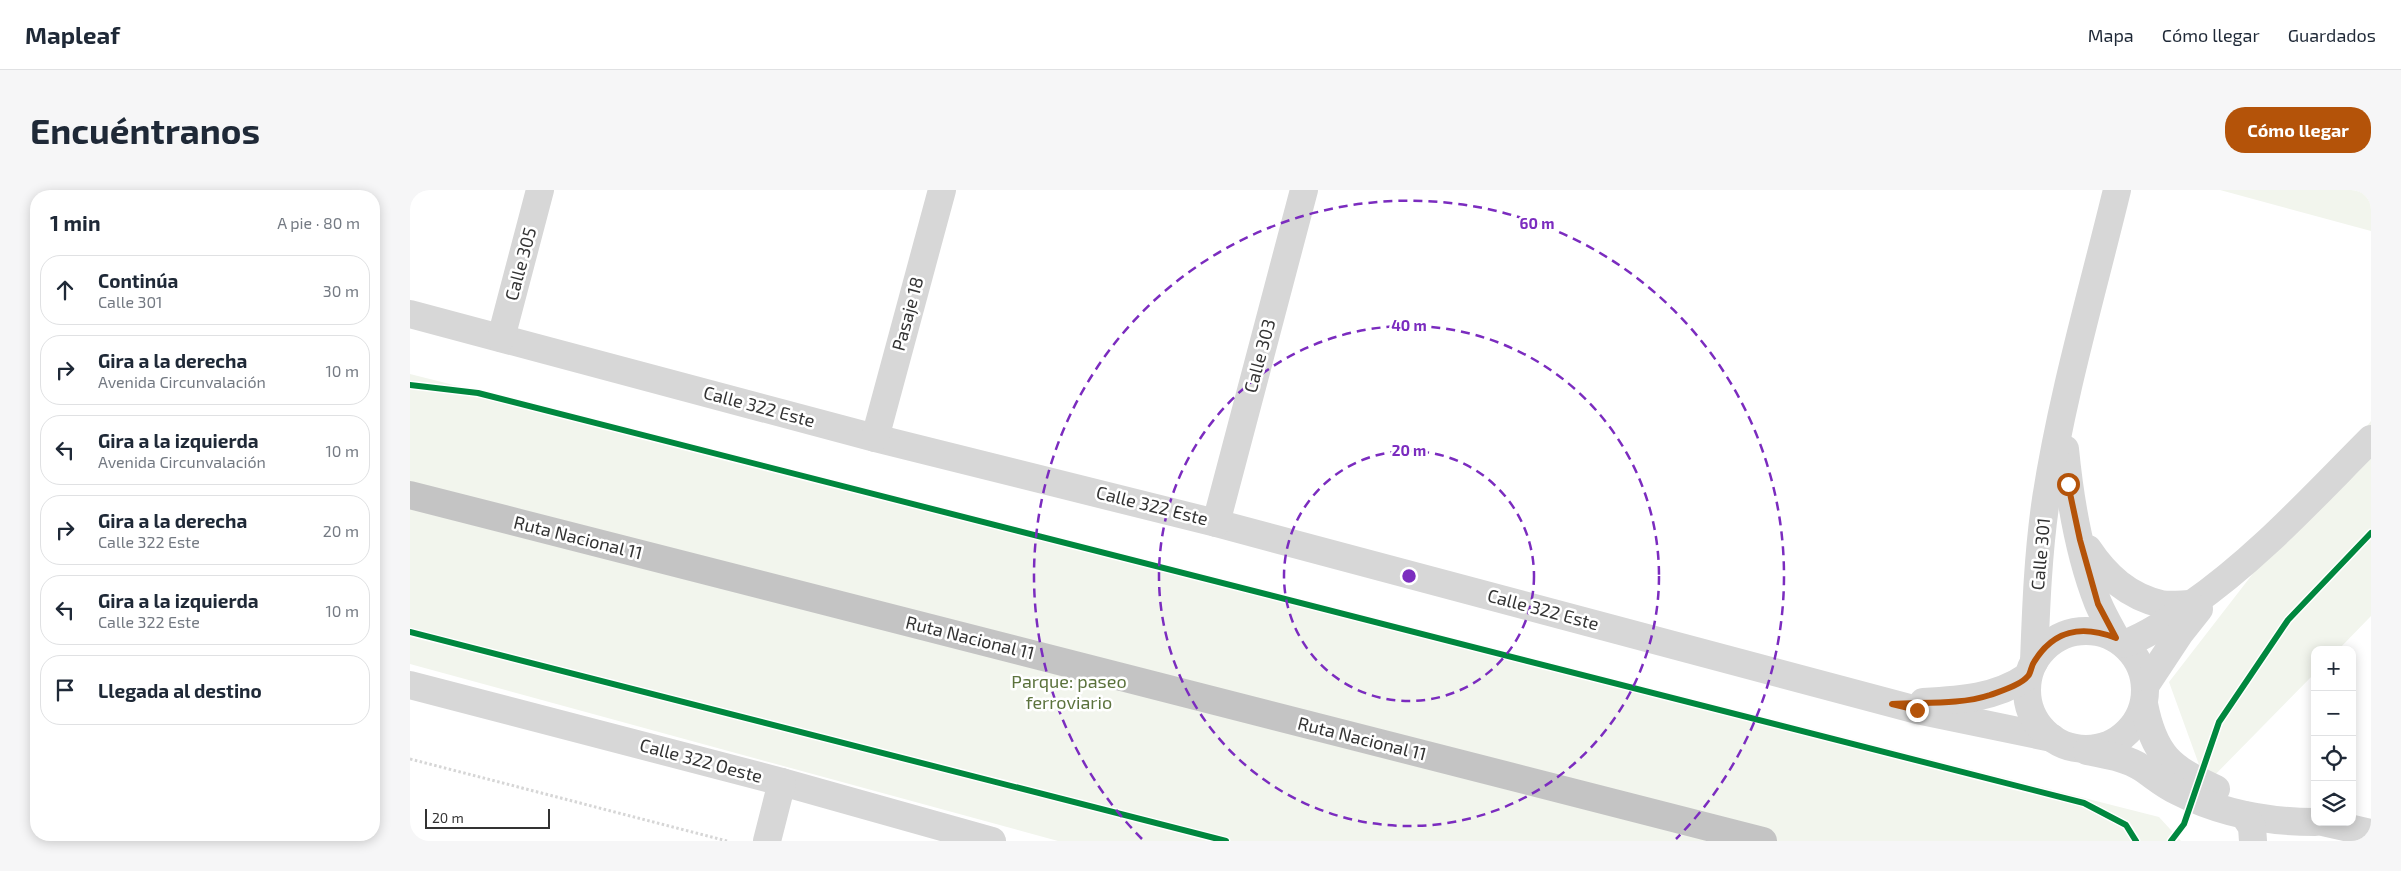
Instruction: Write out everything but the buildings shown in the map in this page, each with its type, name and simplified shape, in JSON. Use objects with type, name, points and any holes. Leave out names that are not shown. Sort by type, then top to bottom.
[{"type":"highway","name":"Ruta Nacional 11","points":[[410,495],[1763,841]]},
{"type":"street","name":"Calle 305","points":[[501,338],[540,190]]},
{"type":"street","name":"Pasaje 18","points":[[875,438],[942,190]]},
{"type":"street","name":"Calle 303","points":[[1216,522],[1304,190]]},
{"type":"street","name":"Calle 301","points":[[2031,669],[2045,509],[2062,417],[2117,190]]},
{"type":"street","name":"Calle 322 Este","points":[[410,314],[875,438],[1216,522],[1892,704],[2052,738]]},
{"type":"street","name":"Calle 301","points":[[2062,417],[2068,484],[2078,534],[2098,604],[2120,641]]},
{"type":"street","points":[[2120,641],[2142,637],[2216,588],[2261,548],[2371,439]]},
{"type":"street","points":[[2078,534],[2102,569],[2132,593],[2162,604],[2192,604]]},
{"type":"street","points":[[2078,749],[2095,749],[2112,743],[2126,734],[2137,721],[2145,695],[2180,634],[2216,588]]},
{"type":"street","points":[[2281,824],[2222,792],[2189,777],[2173,765],[2160,751],[2149,731],[2145,695],[2135,656],[2120,641],[2098,631],[2079,630],[2061,635],[2046,646],[2031,669],[2026,694],[2030,711],[2038,726],[2064,746],[2121,758],[2141,767],[2178,791],[2212,806],[2281,824],[2311,821]]},
{"type":"street","name":"Calle 322 Este","points":[[1892,704],[1961,700],[1989,695],[2016,684],[2031,669]]},
{"type":"street","name":"Calle 322 Oeste","points":[[410,685],[782,782],[992,841]]},
{"type":"street","points":[[767,841],[782,782]]},
{"type":"street","points":[[2244,815],[2252,827],[2253,841]]},
{"type":"street","points":[[2340,826],[2371,833]]},
{"type":"path","points":[[410,759],[727,841]]},
{"type":"green space","points":[[2220,190],[2371,190],[2371,231]]},
{"type":"green space","name":"Parque: paseo ferroviario","points":[[410,374],[2159,817],[2181,841],[1058,841],[410,664]]},
{"type":"green space","points":[[2371,421],[2371,616],[2342,646],[2311,646],[2311,677],[2206,784],[2169,682]]},
{"type":"cycle path","points":[[410,385],[478,393],[2084,803],[2126,825],[2136,841]]},
{"type":"cycle path","points":[[2171,841],[2184,824],[2219,722],[2288,620],[2371,533]]},
{"type":"cycle path","points":[[410,632],[1226,841]]},
{"type":"route","points":[[1917,710],[1892,704],[1961,700],[1989,695],[2016,684],[2028,676],[2030,668],[2046,646],[2061,635],[2079,630],[2098,631],[2116,638],[2098,604],[2080,540],[2068,484]]}]
